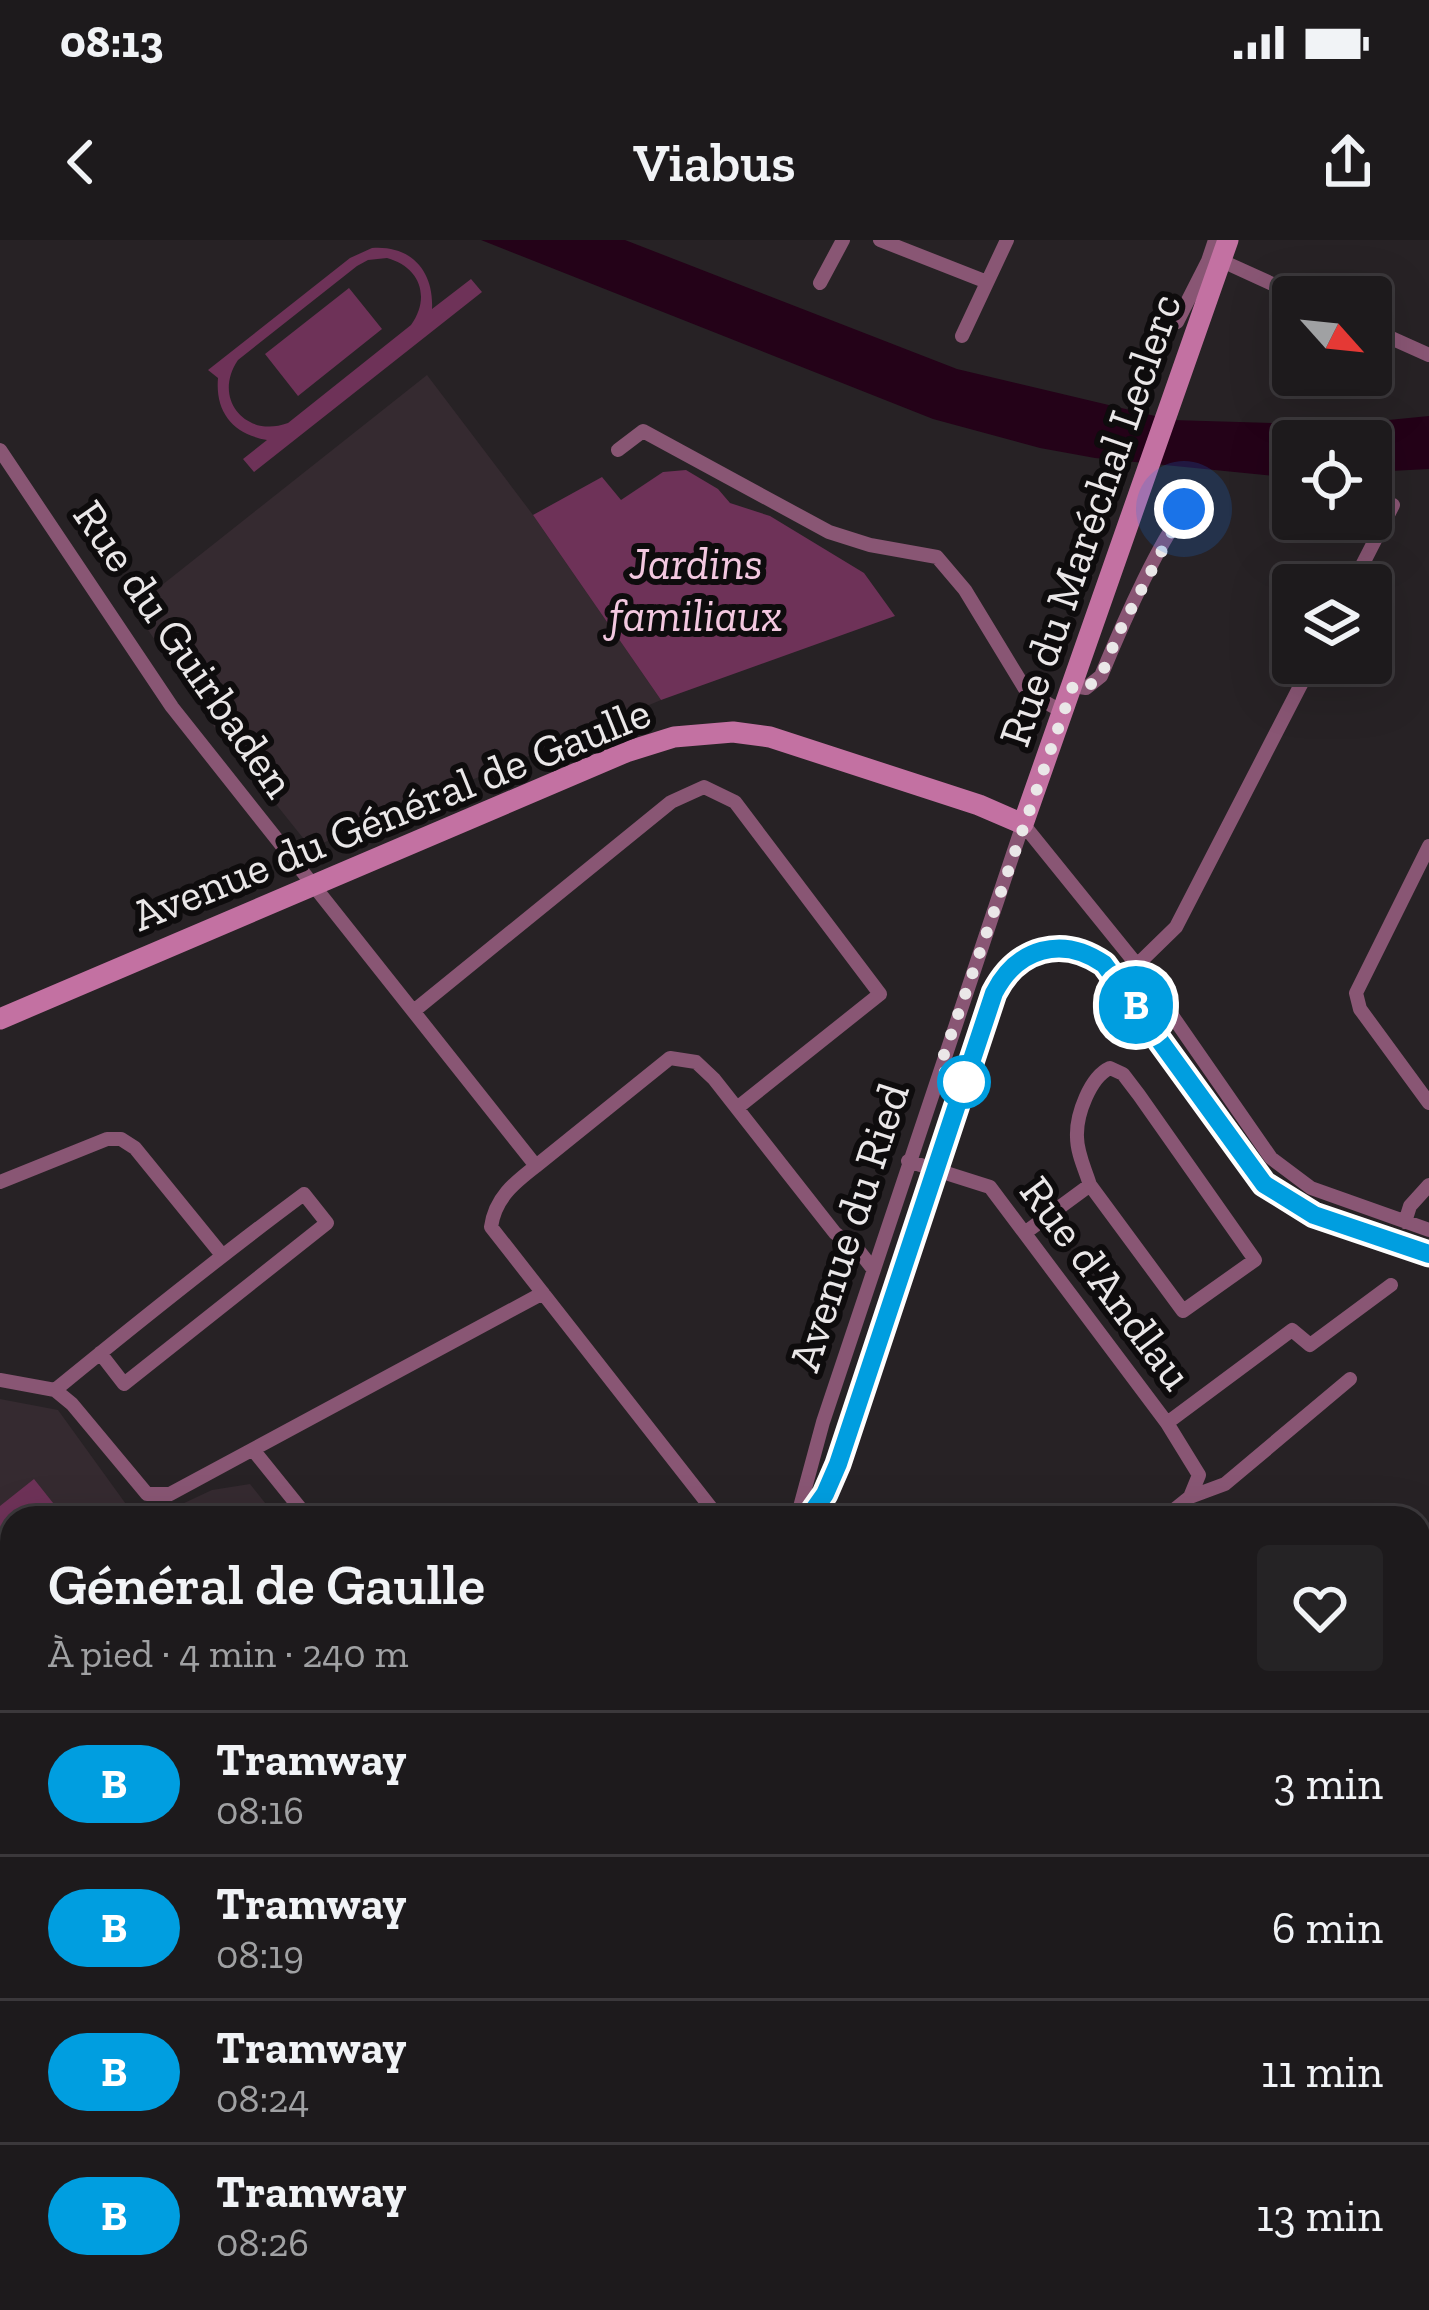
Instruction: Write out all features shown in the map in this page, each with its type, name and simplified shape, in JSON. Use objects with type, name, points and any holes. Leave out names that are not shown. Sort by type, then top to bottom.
[{"type":"street","points":[[820,283],[843,240]]},
{"type":"street","points":[[880,240],[987,282]]},
{"type":"street","points":[[962,336],[1007,240]]},
{"type":"street","points":[[1222,247],[1272,279]]},
{"type":"street","name":"Rue du Maréchal Leclerc","points":[[1177,322],[1208,261],[1222,247]]},
{"type":"street","name":"Rue du Maréchal Leclerc","points":[[1023,824],[1172,407],[1222,247]]},
{"type":"street","points":[[1392,339],[1429,356]]},
{"type":"street","points":[[618,450],[643,431],[829,532],[869,545],[937,557],[965,590],[1027,692],[1063,712]]},
{"type":"street","name":"Rue du Guirbaden","points":[[0,450],[172,707],[536,1166]]},
{"type":"street","points":[[1073,686],[1086,688],[1101,676],[1169,534],[1196,498]]},
{"type":"street","points":[[1363,564],[1393,505]]},
{"type":"street","points":[[1138,965],[1176,928],[1301,684]]},
{"type":"street","name":"Avenue du Général de Gaulle","points":[[0,1019],[626,752],[674,736],[733,732],[770,736],[974,803],[1023,824]]},
{"type":"street","points":[[415,1010],[670,802],[704,787],[735,802],[880,994],[737,1108]]},
{"type":"street","points":[[1023,824],[1138,965],[1271,1158],[1311,1188],[1429,1230]]},
{"type":"street","name":"Avenue du Ried","points":[[800,1506],[908,1161],[1023,824]]},
{"type":"street","points":[[1429,846],[1356,993],[1360,1009],[1429,1103]]},
{"type":"street","points":[[710,1506],[491,1227],[494,1209],[514,1183],[670,1058],[696,1062],[836,1233],[873,1269]]},
{"type":"street","points":[[1115,1069],[1139,1095],[1255,1260],[1183,1311],[1090,1185],[1077,1128],[1095,1080],[1115,1069]]},
{"type":"street","points":[[0,1182],[107,1139],[121,1139],[135,1148],[221,1255]]},
{"type":"street","name":"Rue d'Andlau","points":[[908,1161],[990,1187],[1167,1423],[1198,1475],[1190,1497]]},
{"type":"street","points":[[1026,1232],[1090,1185]]},
{"type":"street","points":[[1405,1222],[1411,1206],[1429,1185]]},
{"type":"street","points":[[55,1390],[100,1353],[221,1255],[304,1194],[327,1223],[124,1384],[100,1353]]},
{"type":"street","points":[[1167,1423],[1292,1330],[1310,1345],[1390,1285]]},
{"type":"street","points":[[0,1380],[55,1390],[147,1494],[170,1495],[542,1293]]},
{"type":"street","points":[[1179,1506],[1225,1484],[1350,1378]]},
{"type":"street","points":[[254,1451],[298,1506]]},
{"type":"shaded area","points":[[481,240],[625,240],[957,369],[1172,420],[1272,423],[1272,476],[1095,458],[933,419]]},
{"type":"shaded area","points":[[427,375],[533,515],[661,700],[311,848],[215,728],[133,608]]},
{"type":"shaded area","points":[[1429,416],[1429,469],[1392,471],[1389,420]]},
{"type":"shaded area","points":[[0,1399],[58,1410],[127,1506],[0,1506]]},
{"type":"shaded area","points":[[250,1484],[267,1506],[178,1506],[212,1490]]},
{"type":"green space","points":[[372,248],[409,256],[429,283],[432,309],[471,279],[482,292],[254,472],[243,459],[267,440],[245,433],[229,420],[220,401],[218,378],[208,370],[350,258]],"holes":[[[387,258],[398,262],[419,284],[420,304],[411,325],[288,423],[258,425],[237,412],[229,388],[238,360],[357,266]]]},
{"type":"green space","points":[[349,288],[382,329],[298,396],[265,354]]},
{"type":"green space","name":"Jardins familiaux","points":[[686,470],[718,489],[730,503],[770,516],[864,573],[895,616],[661,700],[533,515],[602,477],[621,500],[663,472]]},
{"type":"green space","points":[[34,1479],[55,1506],[0,1506]]},
{"type":"tram line","points":[[806,1506],[832,1456],[987,989],[997,972],[1026,948],[1042,942],[1078,942],[1112,961],[1276,1184],[1312,1206],[1429,1246]]},
{"type":"tram line","name":"B","points":[[816,1506],[838,1464],[994,993],[1012,965],[1030,953],[1068,948],[1104,964],[1245,1160],[1276,1194],[1314,1215],[1429,1254]]},
{"type":"route","points":[[964,1082],[939,1069],[1073,686],[1086,688],[1101,676],[1184,509]]}]
